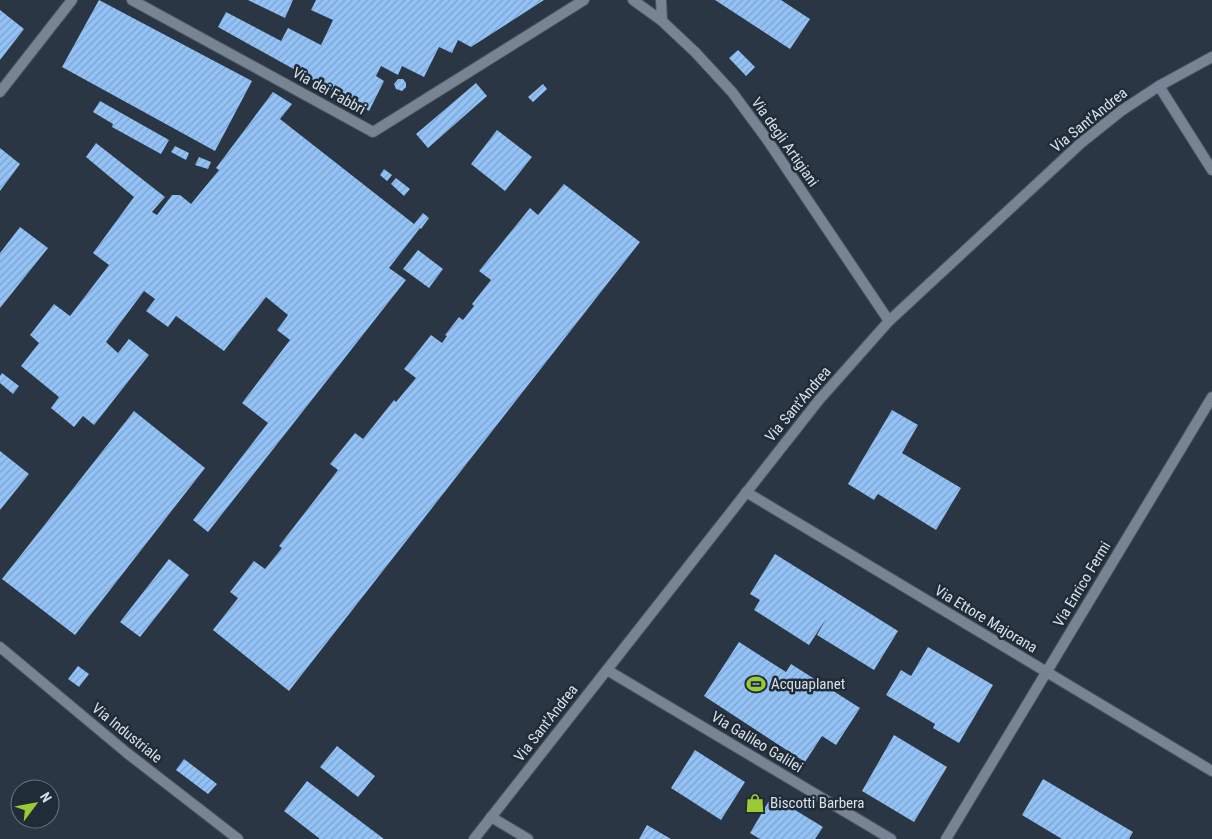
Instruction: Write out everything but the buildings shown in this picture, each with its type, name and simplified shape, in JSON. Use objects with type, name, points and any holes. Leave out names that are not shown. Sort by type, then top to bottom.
[{"type":"street","points":[[0,92],[72,0]]},
{"type":"street","name":"Via dei Fabbri","points":[[132,0],[373,132],[584,0]]},
{"type":"street","name":"Via degli Artigiani","points":[[633,0],[662,22],[695,52],[732,92],[766,138],[889,321]]},
{"type":"street","points":[[661,0],[662,22]]},
{"type":"street","name":"Via Sant'Andrea","points":[[474,839],[819,400],[889,321],[1081,143],[1121,111],[1159,86],[1212,57]]},
{"type":"street","points":[[1159,86],[1212,170]]},
{"type":"street","name":"Via Enrico Fermi","points":[[946,839],[1212,397]]},
{"type":"street","name":"Via Ettore Majorana","points":[[746,492],[1212,771]]},
{"type":"street","name":"Via Industriale","points":[[0,647],[127,753],[238,839]]},
{"type":"street","name":"Via Galileo Galilei","points":[[607,670],[892,839]]},
{"type":"street","points":[[491,817],[528,839]]},
{"type":"place","name":"Acquaplanet","points":[[756,684]]},
{"type":"place","name":"Biscotti Barbera","points":[[755,803]]}]
